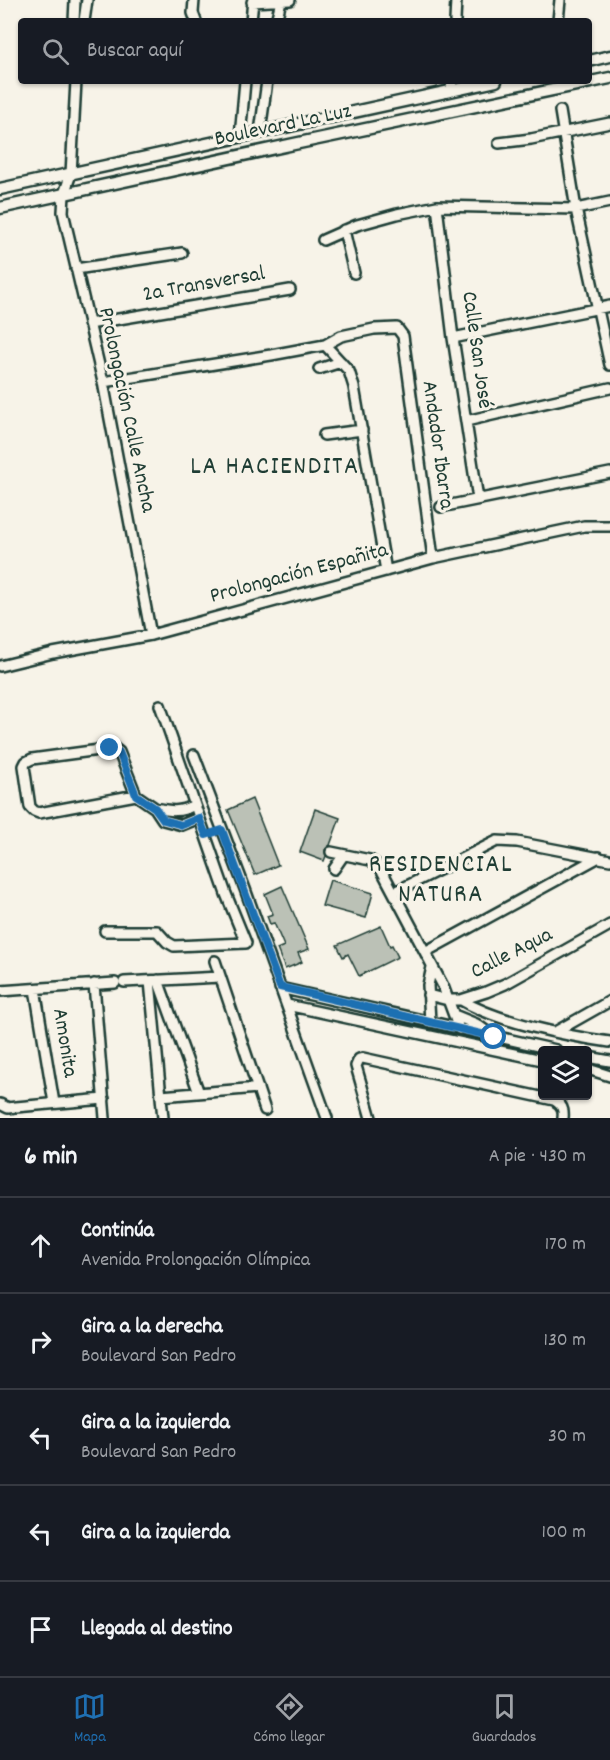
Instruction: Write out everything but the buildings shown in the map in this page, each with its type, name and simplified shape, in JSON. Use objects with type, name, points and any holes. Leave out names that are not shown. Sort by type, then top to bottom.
[{"type":"main road","points":[[592,60],[610,56]]},
{"type":"main road","name":"Boulevard La Luz","points":[[592,80],[610,78]]},
{"type":"main road","name":"Boulevard La Luz","points":[[0,189],[240,137],[452,86],[470,84]]},
{"type":"main road","name":"Boulevard La Luz","points":[[0,208],[552,85]]},
{"type":"street","points":[[74,18],[75,0]]},
{"type":"street","points":[[84,18],[87,0]]},
{"type":"street","points":[[194,0],[195,18]]},
{"type":"street","points":[[454,18],[456,0]]},
{"type":"street","points":[[558,18],[560,0]]},
{"type":"street","points":[[251,18],[253,1],[285,1],[277,18]]},
{"type":"street","points":[[64,194],[71,174],[76,84]]},
{"type":"street","points":[[240,137],[245,84]]},
{"type":"street","points":[[260,132],[267,84]]},
{"type":"street","points":[[561,111],[576,209],[610,365]]},
{"type":"street","points":[[499,143],[610,123]]},
{"type":"street","name":"Prolongación Calle Ancha","points":[[64,194],[63,212],[103,382],[151,635]]},
{"type":"street","points":[[323,240],[344,230],[397,214],[437,206],[576,209],[610,202]]},
{"type":"street","name":"Calle San José","points":[[437,206],[453,338],[478,499]]},
{"type":"street","points":[[344,230],[354,273]]},
{"type":"street","points":[[76,269],[182,253]]},
{"type":"street","name":"2a Transversal","points":[[89,324],[290,290]]},
{"type":"street","points":[[453,338],[610,306]]},
{"type":"street","name":"Andador Ibarra","points":[[328,343],[342,336],[392,328],[401,330],[433,558]]},
{"type":"street","points":[[103,382],[271,356],[328,343],[351,377],[386,571]]},
{"type":"street","points":[[319,369],[341,362]]},
{"type":"street","points":[[466,421],[610,388]]},
{"type":"street","points":[[324,435],[362,430]]},
{"type":"street","points":[[441,507],[610,473]]},
{"type":"street","name":"Prolongación Españita","points":[[0,666],[70,649],[151,635],[433,558],[584,526],[610,526]]},
{"type":"street","points":[[105,931],[158,931],[167,942],[174,946],[246,943],[159,705]]},
{"type":"street","points":[[136,795],[39,813],[34,812],[30,807],[24,766],[32,759],[114,748],[119,752],[136,795],[155,808],[164,820],[182,825],[199,818]]},
{"type":"street","points":[[194,755],[327,1118]]},
{"type":"street","points":[[155,808],[174,812],[194,805]]},
{"type":"street","points":[[206,835],[222,830]]},
{"type":"street","points":[[394,892],[497,841],[517,842],[610,860]]},
{"type":"street","points":[[331,852],[376,863],[380,867],[425,952],[459,1029]]},
{"type":"street","points":[[334,869],[343,856]]},
{"type":"street","points":[[425,952],[599,857]]},
{"type":"street","name":"Calle Aqua","points":[[428,995],[448,1000],[461,1000],[505,984],[610,925]]},
{"type":"street","points":[[214,961],[266,1110]]},
{"type":"street","points":[[430,1022],[428,995],[432,967]]},
{"type":"street","points":[[0,991],[220,977]]},
{"type":"street","points":[[154,981],[198,1093]]},
{"type":"street","points":[[154,981],[163,1118]]},
{"type":"street","points":[[94,984],[105,1118]]},
{"type":"street","points":[[280,987],[538,1046]]},
{"type":"street","name":"Amonita","points":[[35,989],[54,1103]]},
{"type":"street","points":[[461,1000],[483,1012],[503,1018],[610,1042]]},
{"type":"street","points":[[557,1031],[610,1001]]},
{"type":"street","points":[[287,1005],[538,1059]]},
{"type":"street","points":[[382,1025],[386,1012]]},
{"type":"street","points":[[454,1015],[476,1024],[494,1037]]},
{"type":"street","points":[[371,1118],[356,1066],[356,1062],[363,1058],[554,1100],[563,1108],[563,1118]]},
{"type":"street","points":[[592,1058],[610,1061]]},
{"type":"street","points":[[592,1070],[610,1076]]},
{"type":"street","points":[[161,1096],[258,1088]]},
{"type":"street","points":[[0,1104],[8,1108],[104,1099]]},
{"type":"district","name":"LA HACIENDITA","points":[[275,467]]},
{"type":"district","name":"RESIDENCIAL NATURA","points":[[441,880]]},
{"type":"route","points":[[110,748],[119,752],[136,795],[155,808],[164,820],[182,825],[199,818],[206,835],[222,830],[280,987],[494,1037]]}]
